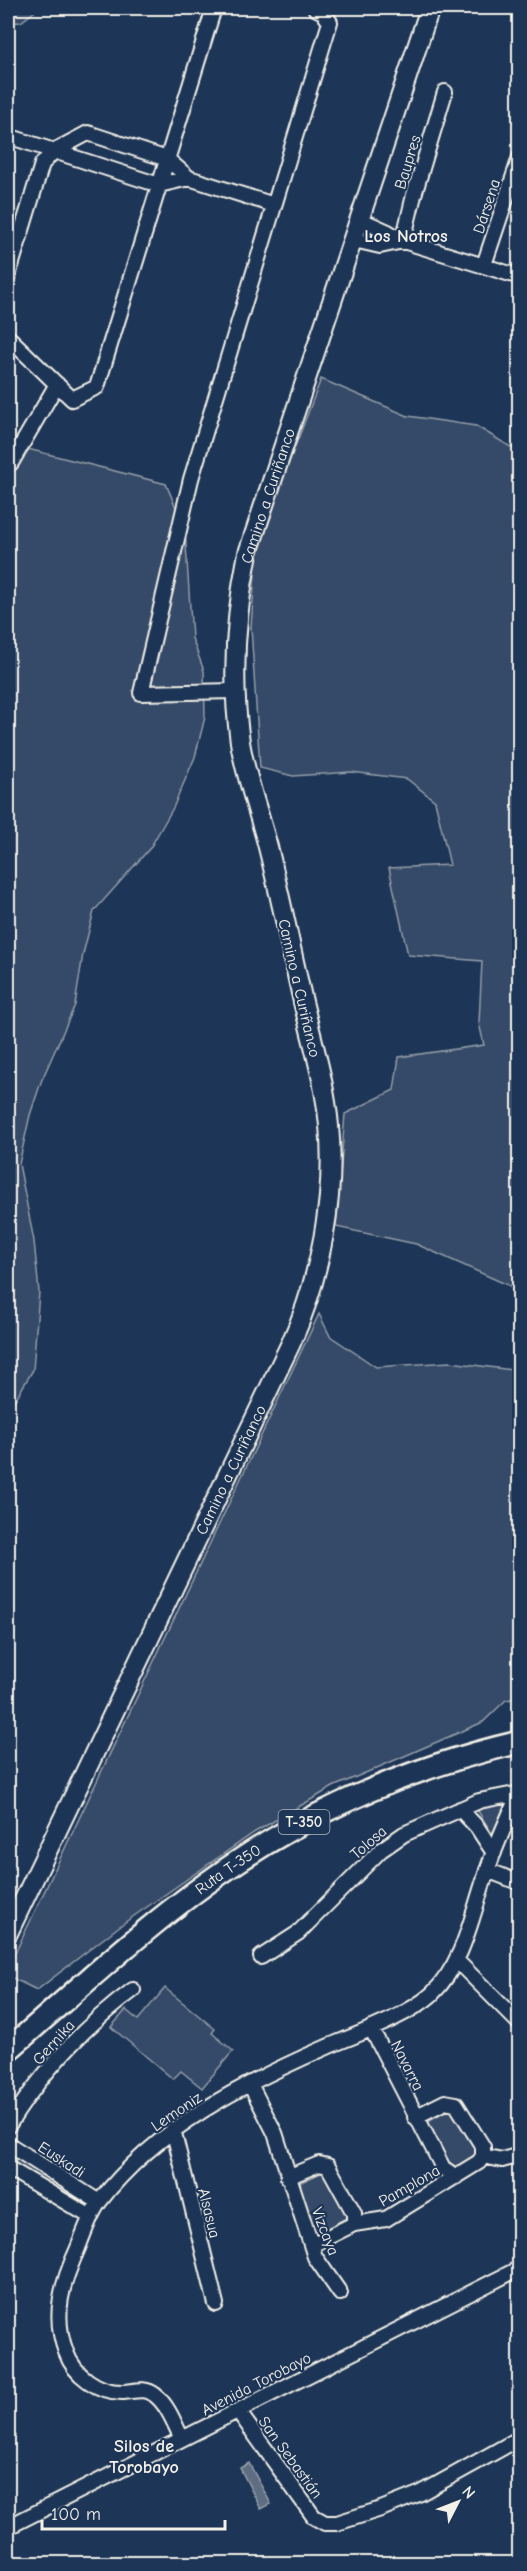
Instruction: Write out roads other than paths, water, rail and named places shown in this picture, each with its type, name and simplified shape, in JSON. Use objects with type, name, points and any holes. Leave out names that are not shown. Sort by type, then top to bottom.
[{"type":"main road","name":"Ruta T-350","points":[[8,2050],[185,1900],[268,1842],[327,1809],[394,1780],[464,1756],[519,1742]]},
{"type":"street","points":[[8,337],[72,399],[97,387],[214,8]]},
{"type":"street","points":[[235,691],[141,693],[191,479],[330,22],[323,12],[315,8]]},
{"type":"street","name":"Camino a Curiñanco","points":[[8,1933],[299,1325],[311,1289],[327,1213],[331,1150],[326,1100],[268,844],[245,769],[235,691],[237,626],[248,553],[430,8]]},
{"type":"street","name":"Baupres","points":[[402,242],[445,92]]},
{"type":"street","points":[[8,276],[42,164],[54,151],[88,133],[167,159],[189,178],[274,205]]},
{"type":"street","points":[[8,136],[159,185],[189,178]]},
{"type":"street","name":"Dársena","points":[[484,266],[519,157]]},
{"type":"street","points":[[361,220],[382,229],[402,242],[519,277]]},
{"type":"street","points":[[354,240],[377,245],[402,242]]},
{"type":"street","points":[[11,463],[57,384]]},
{"type":"street","name":"Tolosa","points":[[261,1957],[298,1933],[381,1850],[404,1834],[479,1801],[519,1793]]},
{"type":"street","name":"Lemoniz","points":[[182,2439],[170,2414],[157,2397],[146,2391],[117,2392],[98,2387],[82,2377],[66,2354],[59,2326],[60,2298],[71,2263],[91,2217],[99,2202],[149,2150],[173,2129],[250,2084],[295,2061],[371,2028],[430,1995],[457,1961],[487,1870],[519,1793]]},
{"type":"street","points":[[460,1809],[477,1827],[494,1853]]},
{"type":"street","points":[[487,1870],[519,1883]]},
{"type":"street","points":[[457,1961],[519,2024]]},
{"type":"street","name":"Gernika","points":[[8,2126],[34,2088],[72,2043],[134,1990]]},
{"type":"street","name":"Navarra","points":[[371,2028],[443,2168],[456,2176]]},
{"type":"street","name":"Vizcaya","points":[[250,2084],[275,2133],[315,2257],[340,2293]]},
{"type":"street","name":"Navarra","points":[[415,2117],[445,2102],[456,2104],[483,2147],[483,2156]]},
{"type":"street","name":"Alsasua","points":[[173,2129],[216,2304]]},
{"type":"street","name":"Euskadi","points":[[8,2144],[99,2202]]},
{"type":"street","points":[[483,2156],[502,2160],[519,2155]]},
{"type":"street","name":"Pamplona","points":[[312,2246],[354,2224],[386,2219],[478,2162],[483,2156]]},
{"type":"street","name":"Vizcaya","points":[[288,2177],[319,2164],[328,2166],[354,2213],[354,2224]]},
{"type":"street","points":[[8,2168],[91,2217]]},
{"type":"street","name":"Avenida Torobayo","points":[[8,2527],[519,2268]]},
{"type":"street","name":"San Sebastián","points":[[238,2411],[314,2517],[325,2523],[337,2523],[421,2493],[518,2437]]},
{"type":"district","name":"Los Notros","points":[[406,236]]},
{"type":"district","name":"Silos de Torobayo","points":[[144,2456]]}]
